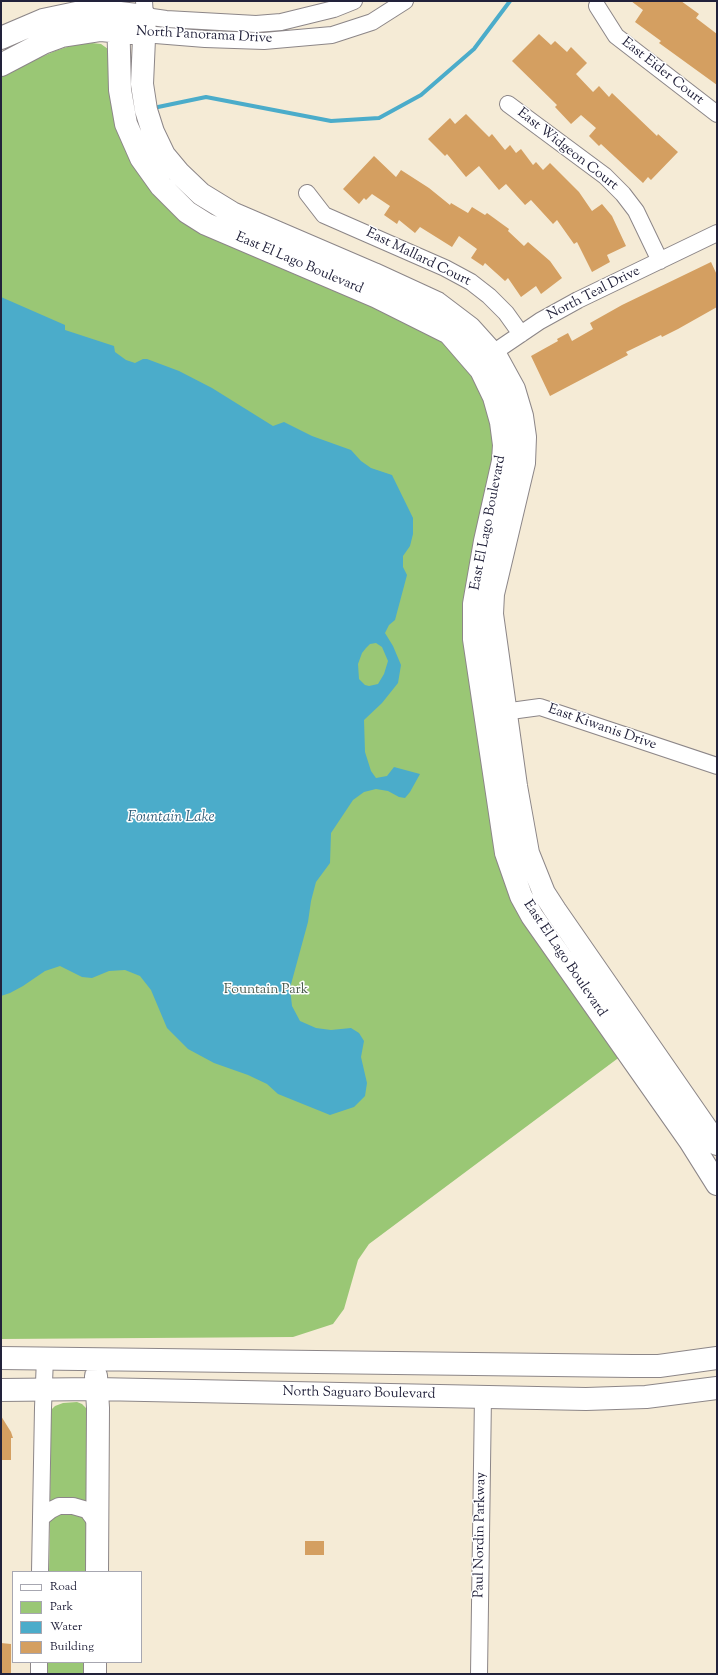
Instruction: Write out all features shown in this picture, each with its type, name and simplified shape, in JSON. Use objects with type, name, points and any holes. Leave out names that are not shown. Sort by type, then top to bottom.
[{"type":"street","name":"North Panorama Drive","points":[[1,38],[25,27],[81,12],[103,11],[118,15],[256,24],[281,22],[334,9],[354,1]]},
{"type":"street","name":"North Panorama Drive","points":[[144,17],[205,40],[264,41],[324,36],[372,22],[405,1]]},
{"type":"street","name":"East Eider Court","points":[[597,6],[616,36],[717,114]]},
{"type":"street","name":"North Panorama Drive","points":[[1,65],[43,43],[62,36],[101,30],[118,15]]},
{"type":"street","name":"East El Lago Boulevard","points":[[118,15],[120,90],[126,124],[142,158],[161,186],[187,212],[206,224],[225,233],[377,297],[449,333],[484,359],[498,358],[514,389],[522,416],[526,451],[524,467],[493,594],[492,614],[494,633],[495,713],[506,853],[521,896],[532,916],[712,1136]]},
{"type":"street","name":"East El Lago Boulevard","points":[[144,17],[142,84],[146,110],[153,132],[164,155],[179,173],[201,194],[232,213],[438,303],[470,328],[484,359],[481,370],[494,397],[501,422],[504,445],[474,604],[474,639],[495,713],[528,853],[544,893],[571,934],[624,1028],[717,1184]]},
{"type":"street","name":"East Widgeon Court","points":[[508,104],[606,176],[623,194],[636,212],[660,261]]},
{"type":"street","name":"East Mallard Court","points":[[307,193],[324,214],[445,268],[471,282],[506,313],[521,334]]},
{"type":"street","name":"North Teal Drive","points":[[484,359],[540,321],[578,300],[717,233]]},
{"type":"street","points":[[502,461],[524,467]]},
{"type":"street","name":"East Kiwanis Drive","points":[[495,713],[540,707],[717,766]]},
{"type":"street","points":[[1,1358],[550,1366],[659,1366],[717,1358]]},
{"type":"street","points":[[40,1571],[43,1408],[46,1358]]},
{"type":"street","points":[[96,1359],[96,1390],[98,1408],[97,1571]]},
{"type":"street","points":[[483,1396],[484,1385],[487,1379],[516,1376],[550,1366]]},
{"type":"street","name":"North Saguaro Boulevard","points":[[1,1390],[96,1390],[586,1399],[646,1397],[717,1388]]},
{"type":"street","name":"Paul Nordin Parkway","points":[[479,1674],[483,1396]]},
{"type":"street","points":[[41,1518],[59,1506],[73,1506],[87,1510],[98,1525]]},
{"type":"street","points":[[38,1674],[39,1663]]},
{"type":"street","points":[[95,1663],[95,1674]]},
{"type":"green space","name":"Fountain Park","points":[[92,43],[101,44],[108,49],[118,119],[183,220],[294,274],[369,303],[428,331],[452,350],[469,369],[485,395],[495,445],[478,539],[466,584],[467,636],[505,876],[621,1056],[369,1244],[358,1260],[344,1309],[333,1324],[293,1337],[1,1339],[1,75],[55,51],[73,45]]},
{"type":"green space","points":[[77,1402],[82,1404],[87,1409],[88,1502],[50,1502],[51,1410],[55,1406],[63,1403]]},
{"type":"green space","points":[[78,1511],[87,1519],[87,1571],[49,1571],[50,1521],[53,1515]]},
{"type":"green space","points":[[48,1663],[86,1663],[86,1674],[47,1674]]},
{"type":"water","name":"Fountain Lake","points":[[1,297],[65,325],[65,330],[114,346],[115,352],[126,360],[135,363],[143,359],[147,359],[179,371],[212,388],[273,426],[284,422],[312,436],[351,450],[361,461],[371,468],[392,475],[413,518],[413,534],[410,546],[403,556],[403,567],[407,575],[395,620],[389,625],[385,633],[393,646],[401,665],[398,683],[382,703],[364,720],[365,752],[371,771],[376,778],[387,776],[394,767],[420,774],[405,798],[399,797],[388,791],[376,789],[364,792],[353,800],[331,833],[330,863],[316,882],[308,922],[290,988],[292,1006],[300,1021],[316,1028],[331,1030],[351,1028],[359,1033],[364,1041],[361,1057],[367,1083],[365,1096],[354,1107],[330,1115],[278,1094],[267,1084],[248,1075],[214,1063],[188,1049],[167,1028],[151,990],[140,976],[125,970],[109,971],[92,978],[82,977],[60,966],[45,971],[23,986],[1,996]],"holes":[[[376,643],[382,647],[388,661],[384,674],[378,684],[369,686],[365,685],[359,679],[358,664],[362,653],[370,644]]]},
{"type":"building","points":[[631,1],[681,1],[699,14],[696,18],[717,34],[717,85],[659,43],[661,41],[635,22],[643,10]]},
{"type":"building","points":[[539,34],[551,45],[555,41],[567,52],[571,47],[587,63],[576,74],[593,92],[599,86],[609,97],[612,93],[657,136],[658,134],[678,152],[651,180],[648,177],[643,183],[601,144],[599,146],[589,136],[596,128],[581,115],[571,124],[555,107],[557,105],[512,61]]},
{"type":"building","points":[[466,114],[489,137],[492,134],[505,150],[510,145],[516,153],[521,149],[533,165],[536,162],[543,170],[550,163],[579,192],[592,211],[602,204],[612,216],[626,246],[607,255],[610,262],[592,272],[577,242],[574,244],[557,220],[553,224],[531,200],[525,205],[506,184],[499,190],[479,166],[466,177],[447,154],[445,156],[428,139],[450,118],[455,124]]},
{"type":"building","points":[[374,156],[396,177],[401,170],[429,188],[450,205],[451,203],[468,213],[472,207],[485,215],[487,213],[509,229],[508,231],[524,246],[528,242],[550,261],[562,278],[541,294],[536,286],[521,297],[508,278],[505,281],[485,263],[483,266],[471,258],[477,249],[459,236],[452,247],[420,227],[415,233],[399,220],[397,224],[384,215],[390,206],[372,194],[366,200],[364,198],[359,204],[343,189]]},
{"type":"building","points":[[711,262],[717,275],[717,307],[662,337],[661,335],[626,352],[628,355],[550,396],[531,356],[558,341],[557,339],[568,333],[572,341],[593,329],[590,323],[622,305]]},
{"type":"building","points":[[1,1416],[13,1438],[11,1438],[11,1460],[1,1460]]},
{"type":"building","points":[[305,1541],[324,1541],[324,1555],[305,1555]]},
{"type":"building","points":[[1,1643],[11,1644],[11,1674],[1,1674]]},
{"type":"waterway","points":[[158,107],[206,97],[331,121],[379,118],[421,95],[474,49],[510,1]]}]
